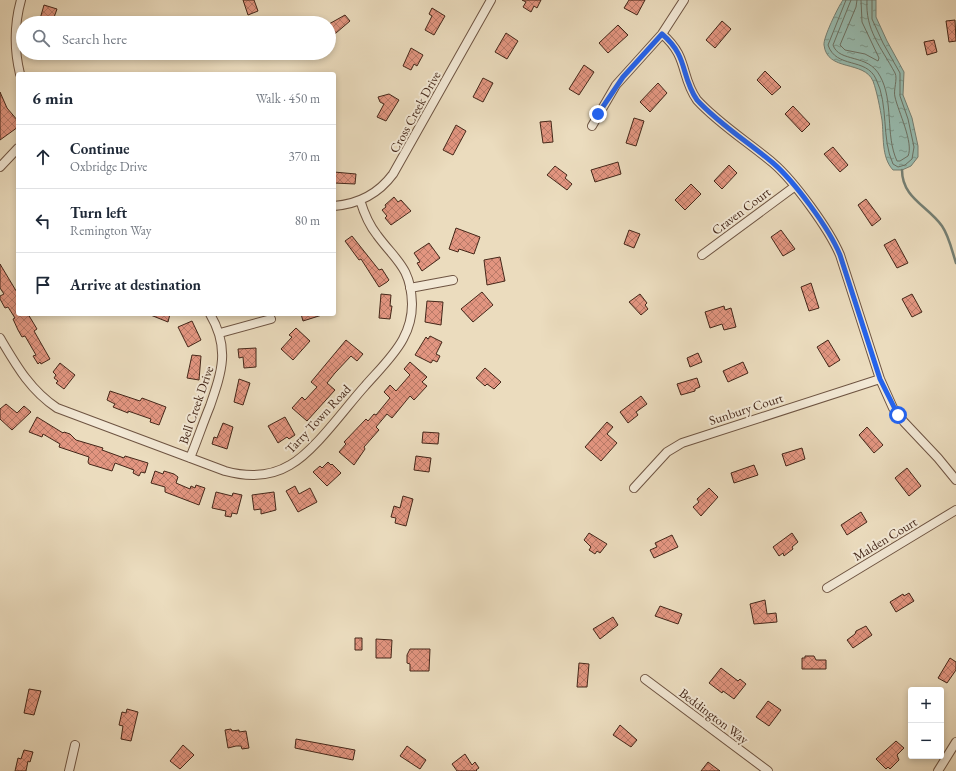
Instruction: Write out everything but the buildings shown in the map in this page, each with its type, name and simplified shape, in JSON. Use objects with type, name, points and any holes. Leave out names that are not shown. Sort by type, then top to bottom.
[{"type":"street","points":[[17,16],[21,0]]},
{"type":"street","name":"Cross Creek Drive","points":[[336,206],[360,200],[380,188],[396,170],[491,0]]},
{"type":"street","points":[[592,126],[616,85],[662,34],[684,0]]},
{"type":"street","points":[[16,19],[16,48]]},
{"type":"street","points":[[662,34],[679,54],[690,89],[697,100],[773,163],[794,187],[836,245],[880,379],[893,408],[956,480]]},
{"type":"street","points":[[18,60],[20,72]]},
{"type":"street","points":[[0,167],[16,150]]},
{"type":"street","name":"Craven Court","points":[[702,255],[794,187]]},
{"type":"street","name":"Tarry Town Road","points":[[0,338],[26,381],[40,396],[57,408],[226,471],[253,476],[279,470],[297,461],[313,445],[403,340],[408,330],[412,311],[410,288],[400,262],[372,229],[360,200]]},
{"type":"street","points":[[410,288],[453,280]]},
{"type":"street","name":"Bell Creek Drive","points":[[190,458],[221,375],[223,355],[220,333],[211,316]]},
{"type":"street","points":[[220,333],[271,319]]},
{"type":"street","name":"Sunbury Court","points":[[634,488],[666,452],[682,443],[880,379]]},
{"type":"street","name":"Malden Court","points":[[827,588],[956,510]]},
{"type":"street","name":"Beddington Way","points":[[645,679],[768,771]]},
{"type":"street","points":[[938,771],[956,742]]},
{"type":"street","points":[[69,771],[75,745]]},
{"type":"water","points":[[843,0],[876,0],[876,17],[904,72],[903,95],[912,118],[918,146],[918,157],[911,166],[902,170],[893,170],[886,159],[883,126],[873,81],[862,70],[838,63],[832,59],[827,53],[824,45],[828,30]]},
{"type":"waterway","points":[[902,170],[906,188],[942,226],[956,263]]},
{"type":"route","points":[[598,114],[616,85],[662,34],[672,43],[676,48],[685,68],[690,89],[697,100],[778,168],[832,238],[840,255],[880,379],[893,408],[898,415]]}]
